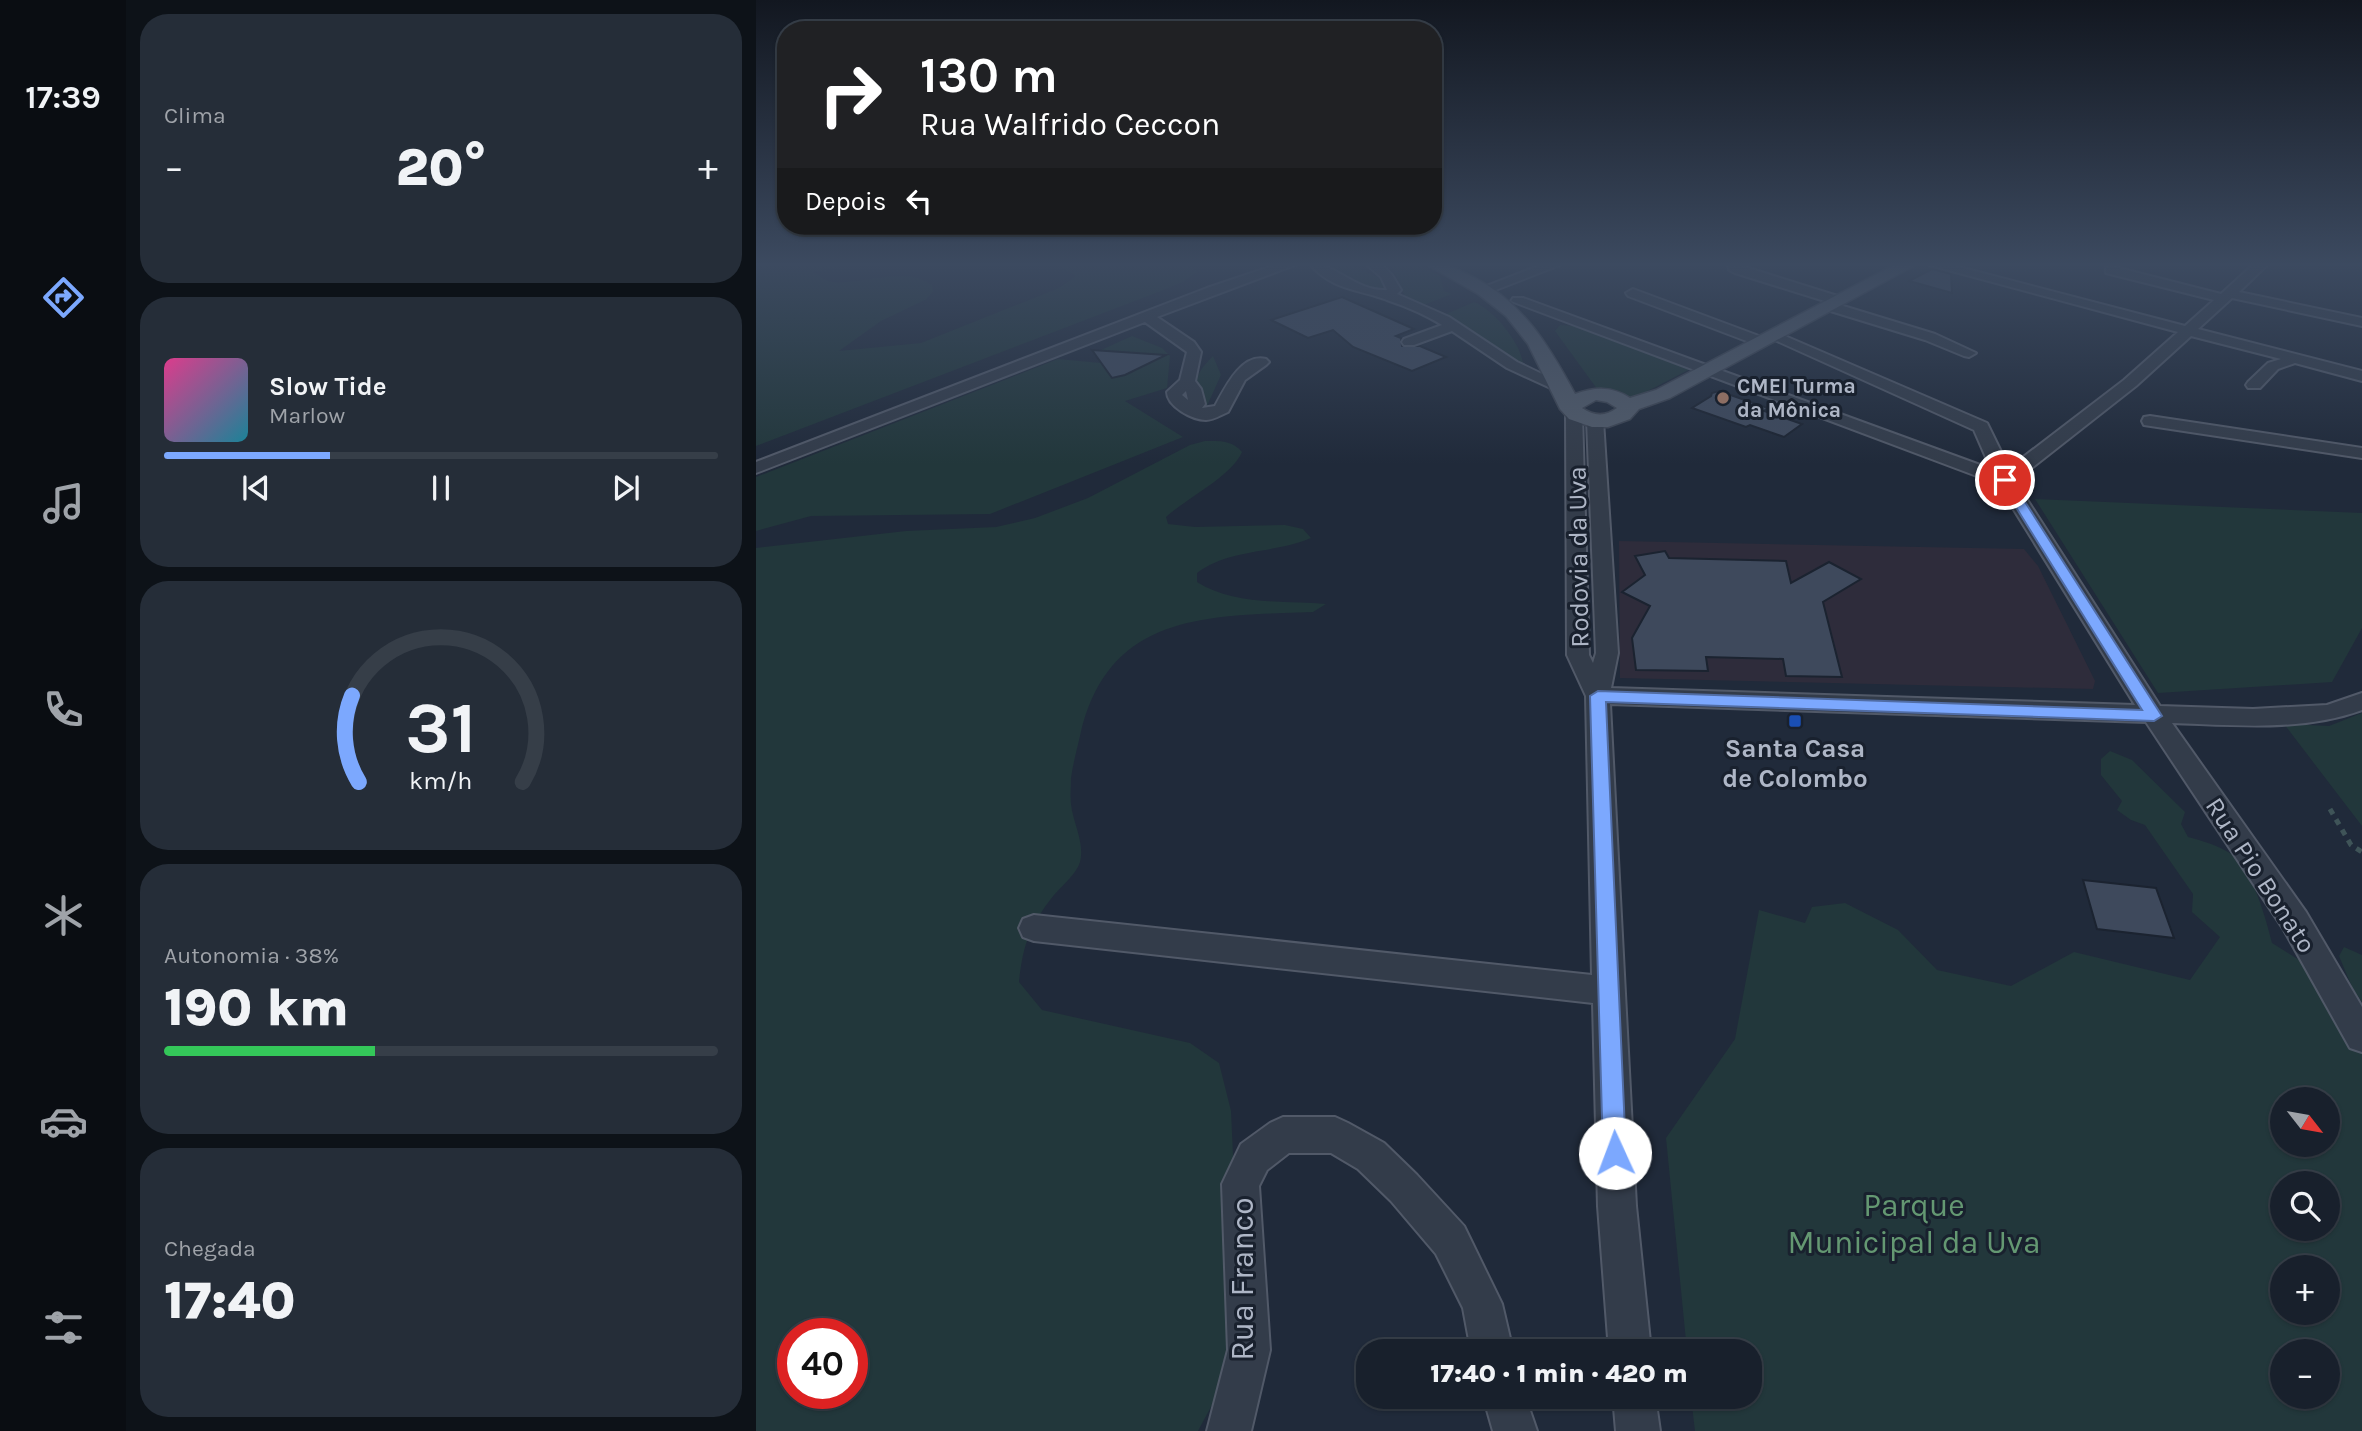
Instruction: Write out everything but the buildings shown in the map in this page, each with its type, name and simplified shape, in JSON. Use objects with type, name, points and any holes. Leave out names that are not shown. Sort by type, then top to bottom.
[{"type":"main road","points":[[1525,330],[1573,400],[1595,420],[1620,417],[1628,410],[1628,405]]},
{"type":"main road","points":[[1543,330],[1573,400]]},
{"type":"main road","points":[[1573,400],[1613,396],[1628,405],[1663,394],[1785,330]]},
{"type":"street","points":[[756,468],[1114,330]]},
{"type":"street","points":[[1166,330],[1189,345],[1194,352],[1187,382],[1174,396],[1188,409],[1212,415],[1222,409],[1238,377],[1261,362]]},
{"type":"street","points":[[1409,342],[1443,330]]},
{"type":"street","points":[[1459,330],[1511,365],[1573,400]]},
{"type":"street","points":[[1599,330],[2005,480],[2130,383],[2191,331]]},
{"type":"street","points":[[1741,330],[1768,339]]},
{"type":"street","points":[[1909,330],[1969,353]]},
{"type":"street","points":[[2186,330],[2362,376]]},
{"type":"street","name":"Rua Pio Bonato","points":[[1768,339],[1981,427],[2005,480],[2154,716],[2295,921],[2362,1038]]},
{"type":"street","points":[[2254,385],[2273,366],[2286,363],[2292,358]]},
{"type":"street","name":"Rodovia da Uva","points":[[1573,400],[1578,655],[1598,696]]},
{"type":"street","name":"Rodovia da Uva","points":[[1595,420],[1607,653],[1598,696],[1608,991],[1617,1206],[1629,1339]]},
{"type":"street","points":[[2150,421],[2362,453]]},
{"type":"street","points":[[1598,696],[2154,716],[2305,716],[2329,713],[2362,701]]},
{"type":"street","points":[[1034,928],[1608,991]]},
{"type":"street","name":"Rua Franco","points":[[1229,1431],[1249,1350],[1240,1184],[1254,1157],[1283,1135],[1335,1135],[1371,1156],[1404,1188],[1450,1240],[1482,1304],[1489,1339]]},
{"type":"street","points":[[1508,1409],[1515,1431]]},
{"type":"street","points":[[1635,1409],[1638,1431]]},
{"type":"path","points":[[2330,809],[2351,845],[2362,852]]},
{"type":"shaded area","points":[[1619,541],[2024,549],[2038,566],[2095,681],[2093,689],[1620,678]]},
{"type":"green space","points":[[756,330],[869,330],[839,351],[921,343],[954,330],[1060,330],[756,446]]},
{"type":"green space","points":[[1467,330],[1506,330],[1521,355],[1523,363],[1519,364]]},
{"type":"green space","points":[[1585,330],[1692,368],[1621,405],[1608,404],[1555,331]]},
{"type":"green space","points":[[1132,336],[1162,348],[1170,356],[1167,388],[1125,401],[1183,437],[990,514],[811,516],[756,531],[756,477],[1058,359],[1101,363],[1112,378],[1125,375],[1142,367],[1120,352],[1101,350]]},
{"type":"green space","points":[[1213,356],[1221,375],[1206,408],[1202,409],[1198,375]]},
{"type":"green space","points":[[1205,441],[1230,443],[1242,452],[1237,461],[1219,478],[1166,517],[1168,524],[1195,527],[1285,525],[1303,529],[1311,538],[1224,559],[1197,573],[1197,582],[1227,595],[1243,598],[1326,604],[1313,612],[1237,615],[1201,620],[1168,629],[1139,643],[1114,664],[1094,695],[1080,736],[1071,778],[1072,811],[1080,840],[1080,862],[1033,926],[1023,957],[1019,982],[1042,1010],[1190,1043],[1219,1063],[1231,1111],[1240,1307],[1228,1375],[1198,1431],[756,1431],[756,548],[906,531],[996,527],[1035,518],[1088,498],[1190,445]]},
{"type":"green space","points":[[2035,499],[2362,513],[2362,628],[2332,682],[2158,693]]},
{"type":"green space","points":[[2362,713],[2362,826],[2284,724],[2329,726]]},
{"type":"green space","name":"Parque Municipal da Uva","points":[[2110,751],[2132,760],[2185,812],[2181,824],[2188,837],[2218,847],[2241,863],[2253,884],[2272,943],[2312,968],[2362,1011],[2362,1431],[1695,1431],[1692,1409],[1762,1409],[1762,1339],[1686,1339],[1666,1138],[1735,1039],[1759,910],[1805,923],[1812,907],[1845,903],[1898,930],[1937,970],[2011,986],[2074,952],[2190,980],[2220,937],[2192,912],[2193,894],[2145,825],[2131,820],[2117,810],[2122,801],[2101,775],[2101,759]]},
{"type":"green space","points":[[2344,947],[2362,955],[2362,1002],[2352,987],[2339,956]]},
{"type":"place","name":"CMEI Turma da Mônica","points":[[1723,398]]},
{"type":"place","name":"Santa Casa de Colombo","points":[[1795,721]]},
{"type":"route","points":[[1615,1153],[1598,696],[2154,716],[2005,480]]}]
